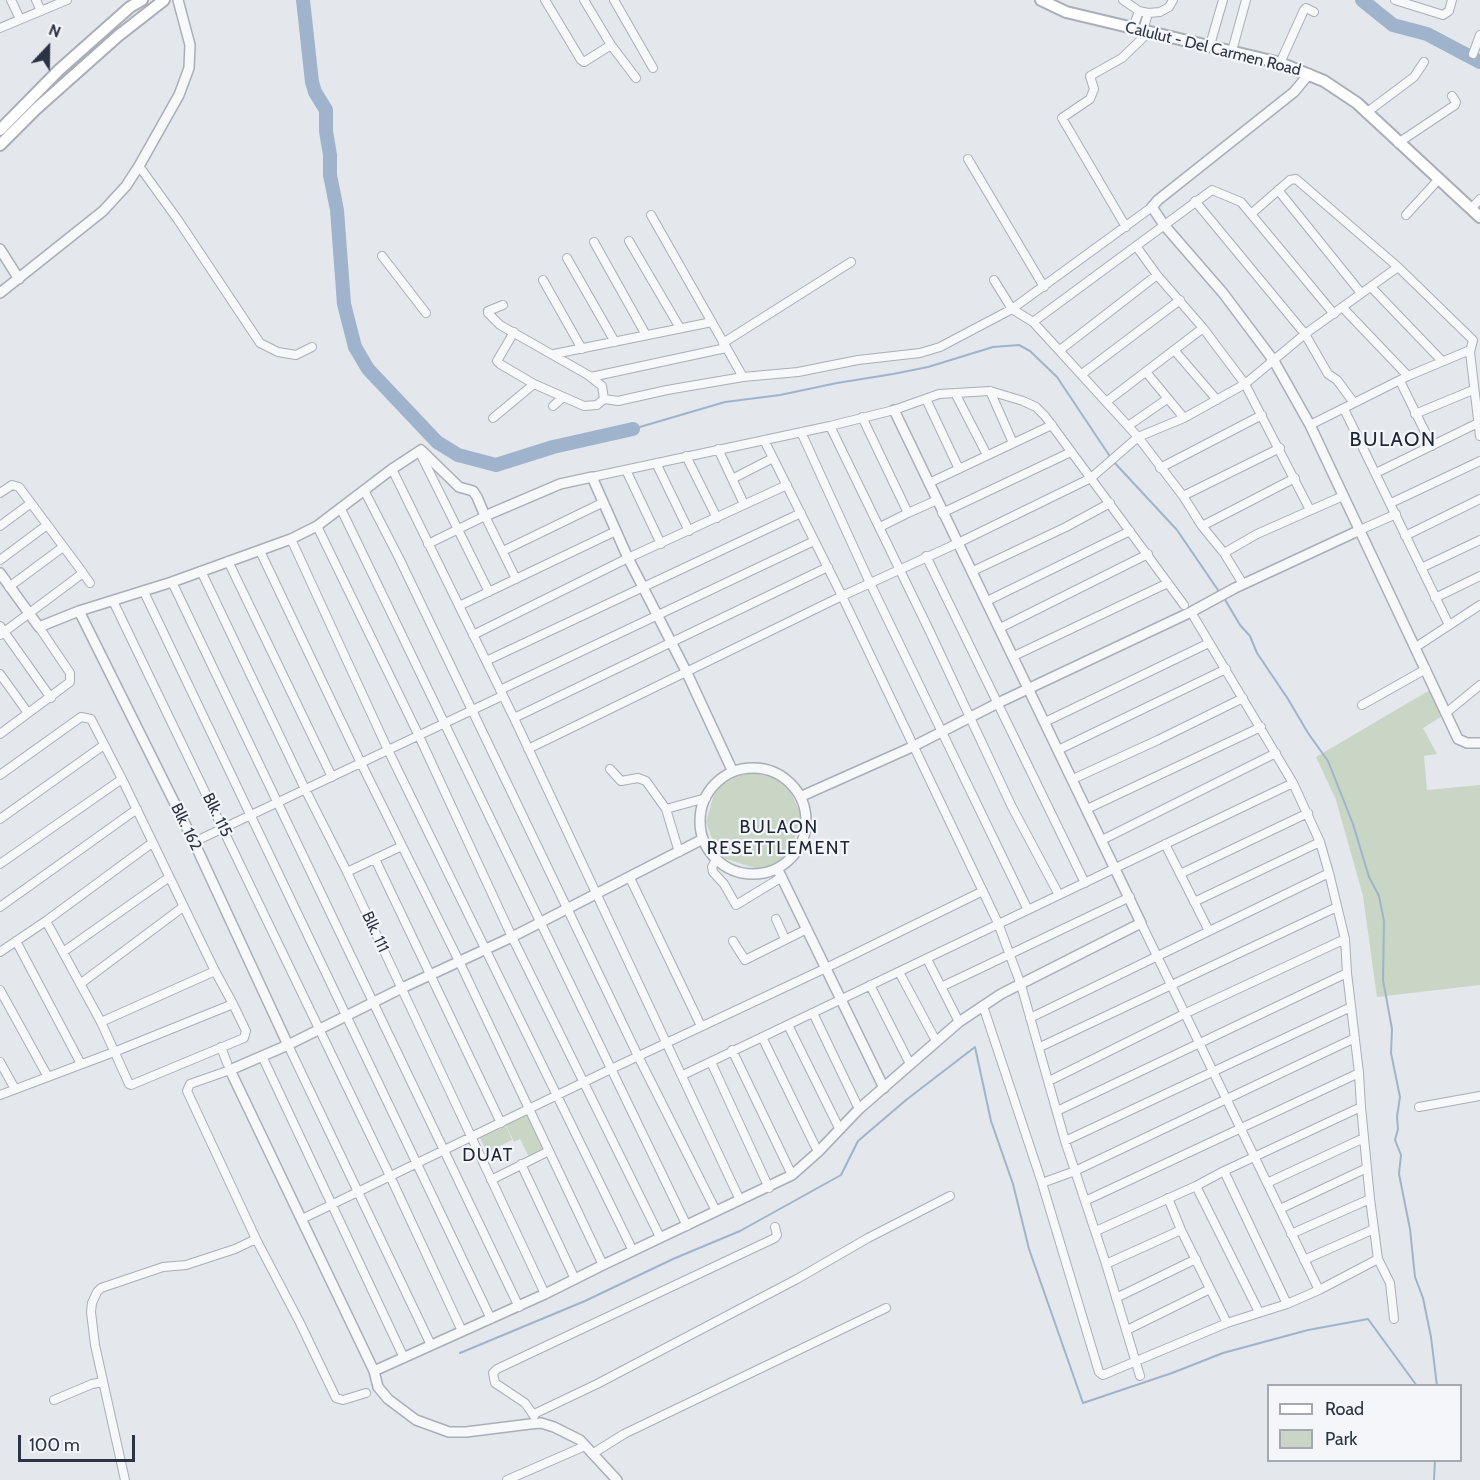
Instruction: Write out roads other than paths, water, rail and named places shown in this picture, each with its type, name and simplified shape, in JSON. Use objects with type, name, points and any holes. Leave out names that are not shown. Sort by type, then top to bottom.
[{"type":"main road","points":[[0,129],[59,70],[130,7],[142,0]]},
{"type":"main road","points":[[0,144],[118,36],[164,0]]},
{"type":"main road","name":"Calulut - Del Carmen Road","points":[[1041,0],[1066,12],[1210,45],[1280,63],[1309,74],[1341,92],[1480,217]]},
{"type":"street","points":[[11,0],[20,19]]},
{"type":"street","points":[[36,0],[41,10]]},
{"type":"street","points":[[0,293],[103,211],[126,186],[139,166],[179,95],[189,68],[190,45],[178,0]]},
{"type":"street","points":[[545,0],[581,60],[584,62],[611,45]]},
{"type":"street","points":[[584,0],[611,45],[636,78]]},
{"type":"street","points":[[614,0],[653,68]]},
{"type":"street","points":[[1123,0],[1144,12],[1160,12],[1169,7],[1173,0]]},
{"type":"street","points":[[1210,45],[1223,0]]},
{"type":"street","points":[[1232,51],[1246,0]]},
{"type":"street","points":[[1395,0],[1443,15],[1449,11],[1452,0]]},
{"type":"street","points":[[0,28],[65,1]]},
{"type":"street","points":[[1280,63],[1304,10],[1306,8],[1314,12]]},
{"type":"street","points":[[1126,227],[1062,118],[1090,99],[1094,89],[1090,76],[1122,58],[1142,30],[1144,12]]},
{"type":"street","points":[[1473,54],[1480,35]]},
{"type":"street","points":[[1366,113],[1414,77],[1424,62]]},
{"type":"street","points":[[514,332],[497,361],[562,398],[591,407],[604,399],[618,401],[743,377],[788,373],[940,347],[1012,309],[1126,227],[1294,92],[1309,74]]},
{"type":"street","points":[[1398,143],[1455,105],[1456,102],[1452,96]]},
{"type":"street","points":[[968,159],[1044,287]]},
{"type":"street","points":[[139,166],[260,343],[278,352],[296,355],[312,347]]},
{"type":"street","points":[[1251,214],[1290,180],[1296,179],[1398,267],[1473,340],[1470,350],[1480,436]]},
{"type":"street","points":[[1406,215],[1439,179]]},
{"type":"street","points":[[1033,322],[1212,190],[1241,202],[1334,314]]},
{"type":"street","points":[[1278,190],[1361,293]]},
{"type":"street","points":[[1471,209],[1480,199]]},
{"type":"street","points":[[1196,201],[1305,334],[1328,374],[1345,390],[1354,403]]},
{"type":"street","points":[[1152,207],[1164,225],[1223,293],[1274,361],[1310,425],[1460,741],[1480,743]]},
{"type":"street","points":[[651,216],[743,377]]},
{"type":"street","points":[[629,241],[680,328]]},
{"type":"street","points":[[594,242],[646,334]]},
{"type":"street","points":[[1136,246],[1245,384],[1310,510]]},
{"type":"street","points":[[0,249],[19,279]]},
{"type":"street","points":[[382,256],[426,313]]},
{"type":"street","points":[[567,258],[615,342]]},
{"type":"street","points":[[591,377],[725,345],[851,262]]},
{"type":"street","points":[[528,748],[1091,478],[1138,437],[1184,418],[1245,384],[1305,334],[1398,267]]},
{"type":"street","points":[[1060,350],[1157,275]]},
{"type":"street","points":[[543,280],[582,348]]},
{"type":"street","points":[[994,280],[1012,309],[1033,322],[1138,437],[1183,496],[1202,526],[1224,552],[1239,586]]},
{"type":"street","points":[[1371,288],[1442,361]]},
{"type":"street","points":[[1082,374],[1180,300]]},
{"type":"street","points":[[502,305],[488,313],[500,325],[591,377],[602,386],[604,399]]},
{"type":"street","points":[[1342,308],[1407,376]]},
{"type":"street","points":[[554,354],[712,322]]},
{"type":"street","points":[[1106,402],[1203,328]]},
{"type":"street","points":[[1310,425],[1407,376],[1470,350]]},
{"type":"street","points":[[1175,351],[1217,400]]},
{"type":"street","points":[[1146,372],[1184,418]]},
{"type":"street","points":[[1400,381],[1414,414],[1432,446]]},
{"type":"street","points":[[493,418],[534,384]]},
{"type":"street","points":[[1414,414],[1473,390]]},
{"type":"street","points":[[990,391],[1013,443]]},
{"type":"street","points":[[428,544],[485,516],[560,484],[830,426],[894,410],[939,394],[990,391],[1036,407],[1052,425],[1184,605]]},
{"type":"street","points":[[955,393],[987,456]]},
{"type":"street","points":[[553,406],[562,398]]},
{"type":"street","points":[[926,399],[959,469]]},
{"type":"street","points":[[1128,426],[1167,399]]},
{"type":"street","points":[[1344,409],[1449,625]]},
{"type":"street","points":[[894,410],[1318,1290]]},
{"type":"street","points":[[1160,468],[1262,415]]},
{"type":"street","points":[[862,417],[908,513]]},
{"type":"street","points":[[1376,473],[1478,423]]},
{"type":"street","points":[[929,483],[1052,425]]},
{"type":"street","points":[[830,426],[1012,807],[1059,895]]},
{"type":"street","points":[[801,432],[870,583],[1028,910]]},
{"type":"street","points":[[764,440],[828,567],[998,923],[1021,985],[1065,1142],[1096,1232],[1140,1376]]},
{"type":"street","points":[[1183,496],[1280,448]]},
{"type":"street","points":[[718,449],[744,504]]},
{"type":"street","points":[[39,627],[291,539],[317,526],[392,469],[423,450],[459,486],[473,491],[516,579]]},
{"type":"street","points":[[419,451],[489,592]]},
{"type":"street","points":[[942,513],[1071,452]]},
{"type":"street","points":[[686,456],[717,518]]},
{"type":"street","points":[[732,479],[773,458]]},
{"type":"street","points":[[1391,503],[1480,461]]},
{"type":"street","points":[[656,463],[689,531]]},
{"type":"street","points":[[392,469],[514,718],[740,1200]]},
{"type":"street","points":[[626,470],[661,544]]},
{"type":"street","points":[[592,477],[628,558],[686,671],[733,772]]},
{"type":"street","points":[[1202,526],[1295,478]]},
{"type":"street","points":[[0,493],[15,484],[90,584]]},
{"type":"street","points":[[473,635],[628,558],[787,484]]},
{"type":"street","points":[[364,490],[399,558],[638,1056],[716,1211]]},
{"type":"street","points":[[1224,552],[1257,534],[1343,496]]},
{"type":"street","points":[[1405,536],[1480,499]]},
{"type":"street","points":[[880,527],[937,501]]},
{"type":"street","points":[[503,551],[602,502]]},
{"type":"street","points":[[0,526],[31,503]]},
{"type":"street","points":[[973,571],[1110,503]]},
{"type":"street","points":[[342,509],[687,1226]]},
{"type":"street","points":[[486,661],[801,513]]},
{"type":"street","points":[[801,796],[912,747],[1239,586],[1396,514]]},
{"type":"street","points":[[0,560],[47,525]]},
{"type":"street","points":[[317,526],[419,736],[512,937],[660,1237]]},
{"type":"street","points":[[459,606],[616,531]]},
{"type":"street","points":[[987,601],[1130,531]]},
{"type":"street","points":[[291,539],[388,750],[633,1251]]},
{"type":"street","points":[[1421,568],[1480,540]]},
{"type":"street","points":[[194,842],[419,736],[656,615],[814,541]]},
{"type":"street","points":[[9,587],[63,547]]},
{"type":"street","points":[[260,551],[459,961],[603,1265]]},
{"type":"street","points":[[1000,628],[1148,554]]},
{"type":"street","points":[[926,556],[1085,883]]},
{"type":"street","points":[[228,561],[332,777]]},
{"type":"street","points":[[514,718],[828,567]]},
{"type":"street","name":"Blk. 111","points":[[201,572],[347,872],[545,1294]]},
{"type":"street","points":[[0,573],[29,612],[71,677],[70,682],[51,698],[1,732]]},
{"type":"street","points":[[51,698],[1,631],[83,573]]},
{"type":"street","points":[[1435,598],[1480,576]]},
{"type":"street","points":[[172,582],[519,1306]]},
{"type":"street","points":[[1014,656],[1168,583]]},
{"type":"street","points":[[144,592],[491,1319]]},
{"type":"street","name":"Blk. 115","points":[[113,601],[390,1176],[462,1331]]},
{"type":"street","points":[[1416,647],[1480,605]]},
{"type":"street","name":"Blk. 162","points":[[79,612],[194,842],[288,1045]]},
{"type":"street","points":[[1194,617],[1293,783],[1320,842],[1329,873],[1345,939],[1356,1038],[1360,1107],[1378,1259],[1390,1283],[1394,1319]]},
{"type":"street","points":[[1046,722],[1209,643]]},
{"type":"street","points":[[1059,750],[1226,669]]},
{"type":"street","points":[[1362,705],[1426,669]]},
{"type":"street","points":[[0,674],[28,713]]},
{"type":"street","points":[[1446,712],[1480,686]]},
{"type":"street","points":[[1073,779],[1243,698]]},
{"type":"street","points":[[0,775],[81,717],[91,719],[137,809],[168,878],[233,1004],[246,1035],[244,1038],[131,1085],[127,1082],[100,1022],[46,921]]},
{"type":"street","points":[[1087,809],[1261,727]]},
{"type":"street","points":[[0,819],[104,746]]},
{"type":"street","points":[[1102,840],[1276,753]]},
{"type":"street","points":[[716,860],[712,867],[713,872],[724,884],[736,905],[780,873],[797,854],[806,835],[808,818],[801,796],[786,778],[765,769],[747,768],[733,772],[710,788],[699,822],[701,840],[716,860],[738,872],[780,873]]},
{"type":"street","points":[[610,769],[621,781],[638,778],[646,781],[666,809],[678,852]]},
{"type":"street","points":[[0,864],[122,779]]},
{"type":"street","points":[[683,1075],[1293,783]]},
{"type":"street","points":[[666,809],[706,798]]},
{"type":"street","points":[[0,907],[137,809]]},
{"type":"street","points":[[1180,874],[1308,813]]},
{"type":"street","points":[[366,1393],[342,1400],[336,1398],[256,1239],[187,1091],[190,1084],[228,1066],[288,1045],[431,974],[512,937],[701,840]]},
{"type":"street","points":[[1194,902],[1320,842]]},
{"type":"street","points":[[0,952],[152,843]]},
{"type":"street","points":[[1165,844],[1209,931]]},
{"type":"street","points":[[347,872],[402,846]]},
{"type":"street","points":[[375,859],[501,1124]]},
{"type":"street","points":[[780,873],[884,1088]]},
{"type":"street","points":[[1030,1018],[1329,873]]},
{"type":"street","points":[[63,952],[168,878]]},
{"type":"street","points":[[630,878],[700,1026]]},
{"type":"street","points":[[302,1219],[983,891]]},
{"type":"street","points":[[941,987],[1130,897]]},
{"type":"street","points":[[1040,1047],[1337,907]]},
{"type":"street","points":[[80,984],[183,908]]},
{"type":"street","points":[[776,919],[785,939]]},
{"type":"street","points":[[374,1371],[545,1294],[792,1175],[818,1152],[859,1109],[959,1022],[1001,993],[1141,923]]},
{"type":"street","points":[[733,941],[744,960],[807,928]]},
{"type":"street","points":[[1049,1081],[1186,1013],[1345,939]]},
{"type":"street","points":[[16,941],[81,1064]]},
{"type":"street","points":[[927,959],[959,1022]]},
{"type":"street","points":[[100,1022],[215,971]]},
{"type":"street","points":[[899,972],[936,1041]]},
{"type":"street","points":[[1057,1111],[1347,973]]},
{"type":"street","points":[[870,985],[910,1064]]},
{"type":"street","points":[[0,990],[48,1077]]},
{"type":"street","points":[[0,1095],[233,1004]]},
{"type":"street","points":[[983,1006],[1042,1183],[1099,1372],[1107,1375],[1227,1323],[1287,1304],[1378,1259]]},
{"type":"street","points":[[1065,1142],[1351,1007]]},
{"type":"street","points":[[813,1013],[859,1109]]},
{"type":"street","points":[[788,1025],[839,1128]]},
{"type":"street","points":[[762,1037],[818,1152]]},
{"type":"street","points":[[1042,1183],[1074,1171],[1356,1038]]},
{"type":"street","points":[[288,1045],[431,1346]]},
{"type":"street","points":[[221,1047],[374,1371],[378,1387],[388,1399],[416,1420],[433,1428],[458,1433],[535,1419],[797,1279],[868,1238],[950,1196]]},
{"type":"street","points":[[732,1050],[792,1175]]},
{"type":"street","points":[[262,1056],[404,1358]]},
{"type":"street","points":[[0,1062],[15,1089]]},
{"type":"street","points":[[711,1062],[769,1188]]},
{"type":"street","points":[[1085,1201],[1359,1073]]},
{"type":"street","points":[[1419,1107],[1480,1096]]},
{"type":"street","points":[[1096,1232],[1360,1107]]},
{"type":"street","points":[[1267,1183],[1364,1138]]},
{"type":"street","points":[[491,1180],[549,1151]]},
{"type":"street","points":[[520,1164],[575,1279]]},
{"type":"street","points":[[1280,1209],[1367,1168]]},
{"type":"street","points":[[1224,1171],[1287,1304]]},
{"type":"street","points":[[1196,1186],[1259,1312]]},
{"type":"street","points":[[1168,1198],[1181,1230],[1227,1323]]},
{"type":"street","points":[[1292,1234],[1370,1199]]},
{"type":"street","points":[[617,1480],[573,1435],[535,1419],[525,1403],[495,1383],[493,1374],[497,1369],[775,1238],[777,1235],[775,1227]]},
{"type":"street","points":[[1304,1260],[1374,1229]]},
{"type":"street","points":[[1106,1264],[1181,1230]]},
{"type":"street","points":[[125,1480],[91,1318],[92,1303],[101,1288],[163,1267],[192,1263],[235,1249],[256,1239]]},
{"type":"street","points":[[1116,1298],[1196,1259]]},
{"type":"street","points":[[1127,1330],[1210,1289]]},
{"type":"street","points":[[507,1480],[624,1434],[886,1308]]},
{"type":"street","points":[[54,1400],[92,1384],[103,1382]]},
{"type":"waterway","points":[[303,0],[312,82],[326,110],[330,175],[337,210],[344,304],[355,347],[368,369],[437,442],[458,455],[496,465],[553,447],[633,429]]},
{"type":"waterway","points":[[1362,0],[1393,25],[1427,34],[1480,62]]},
{"type":"waterway","points":[[633,429],[725,402],[780,395],[893,374],[928,367],[993,347],[1019,345],[1030,351],[1057,377],[1113,461],[1177,530],[1220,593]]},
{"type":"waterway","points":[[1224,598],[1328,761],[1353,824],[1369,877],[1379,896],[1384,921],[1383,980],[1392,1029],[1391,1053],[1400,1097],[1395,1140],[1401,1155],[1399,1174],[1410,1229],[1415,1277],[1423,1298],[1431,1337],[1437,1384]]},
{"type":"waterway","points":[[460,1353],[585,1301],[673,1259],[740,1231],[841,1175],[858,1141],[906,1100],[975,1047],[991,1121],[1013,1184],[1029,1249],[1083,1403],[1223,1353],[1308,1330],[1368,1319],[1416,1384]]},
{"type":"waterway","points":[[1434,1480],[1435,1462]]},
{"type":"district","name":"BULAON","points":[[1393,440]]},
{"type":"district","name":"BULAON RESETTLEMENT","points":[[779,838]]},
{"type":"district","name":"DUAT","points":[[488,1156]]}]
